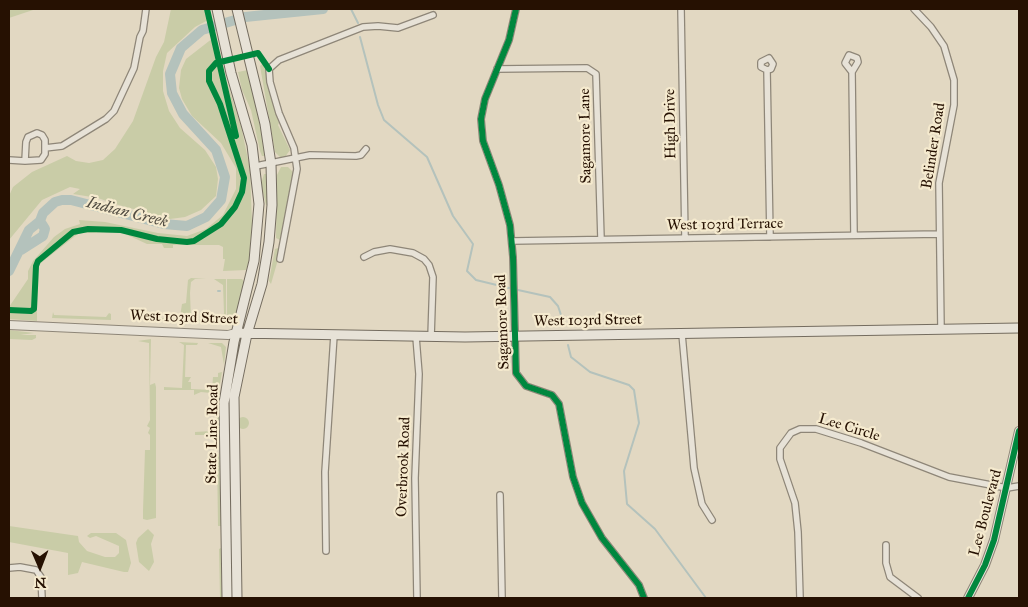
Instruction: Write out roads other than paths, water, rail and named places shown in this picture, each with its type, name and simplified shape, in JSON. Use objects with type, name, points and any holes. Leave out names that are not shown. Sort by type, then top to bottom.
[{"type":"main road","name":"State Line Road","points":[[217,9],[230,73],[252,145],[259,204],[257,241],[251,281],[236,333],[224,403],[227,598]]},
{"type":"main road","name":"State Line Road","points":[[237,9],[252,67],[271,164],[272,205],[268,249],[262,284],[247,334],[238,374],[233,414],[237,598]]},
{"type":"main road","name":"West 103rd Street","points":[[236,333],[432,337],[1019,328]]},
{"type":"street","points":[[45,148],[62,146],[106,120],[114,111],[134,68],[146,9]]},
{"type":"street","name":"Sagamore Road","points":[[516,9],[508,40],[482,108],[481,129],[507,210],[512,241],[516,373],[526,386],[552,395],[560,404],[573,477],[582,503],[602,538],[639,585],[644,598]]},
{"type":"street","name":"High Drive","points":[[681,9],[686,238]]},
{"type":"street","name":"Belinder Road","points":[[914,9],[936,33],[944,46],[954,80],[954,105],[939,183],[941,329]]},
{"type":"street","points":[[280,259],[296,180],[296,159],[294,148],[279,113],[270,82],[269,69],[279,60],[363,28],[378,26],[398,28],[433,15]]},
{"type":"street","name":"Sagamore Lane","points":[[497,69],[587,68],[596,74],[601,239]]},
{"type":"street","points":[[767,70],[770,236]]},
{"type":"street","points":[[852,72],[854,235]]},
{"type":"street","points":[[9,160],[25,161],[41,160],[45,154],[45,140],[42,135],[32,133],[26,142],[25,161]]},
{"type":"street","points":[[256,166],[310,156],[356,156],[362,155],[366,149]]},
{"type":"street","name":"West 103rd Terrace","points":[[512,241],[939,234]]},
{"type":"street","points":[[364,257],[374,252],[390,249],[413,253],[424,259],[429,265],[432,277],[432,337]]},
{"type":"street","name":"West 103rd Street","points":[[9,325],[228,335],[236,333]]},
{"type":"street","points":[[682,334],[694,468],[702,504],[712,520]]},
{"type":"street","points":[[326,551],[325,472],[334,336]]},
{"type":"street","name":"Overbrook Road","points":[[416,337],[419,374],[415,488],[417,598]]},
{"type":"street","name":"Lee Circle","points":[[800,598],[795,503],[780,459],[780,448],[791,433],[800,429],[816,429],[861,443],[949,477],[1007,488]]},
{"type":"street","name":"Lee Boulevard","points":[[968,598],[985,565],[1007,488],[1019,431]]},
{"type":"street","points":[[1007,488],[1019,486]]},
{"type":"street","points":[[500,495],[502,598]]},
{"type":"street","points":[[886,545],[886,563],[890,577],[918,598]]},
{"type":"street","points":[[9,568],[20,567],[36,570],[41,577],[42,598]]},
{"type":"waterway","name":"Indian Creek","points":[[9,271],[29,230],[40,221],[43,213],[55,202],[62,200],[71,200],[164,224],[187,226],[206,217],[221,200],[225,177],[216,150],[183,114],[172,93],[170,74],[181,48],[202,30],[245,17],[323,9]]},
{"type":"waterway","points":[[351,9],[358,23]]},
{"type":"waterway","points":[[360,37],[378,105],[384,120],[427,157],[453,216],[473,244],[467,271],[476,280],[509,288]]},
{"type":"waterway","name":"Indian Creek","points":[[21,250],[43,236],[45,229],[40,221]]},
{"type":"waterway","points":[[518,290],[550,297],[558,306],[564,324]]},
{"type":"waterway","points":[[568,345],[571,357],[590,372],[629,385],[634,390],[639,423],[624,471],[627,504],[655,529],[706,598]]}]
